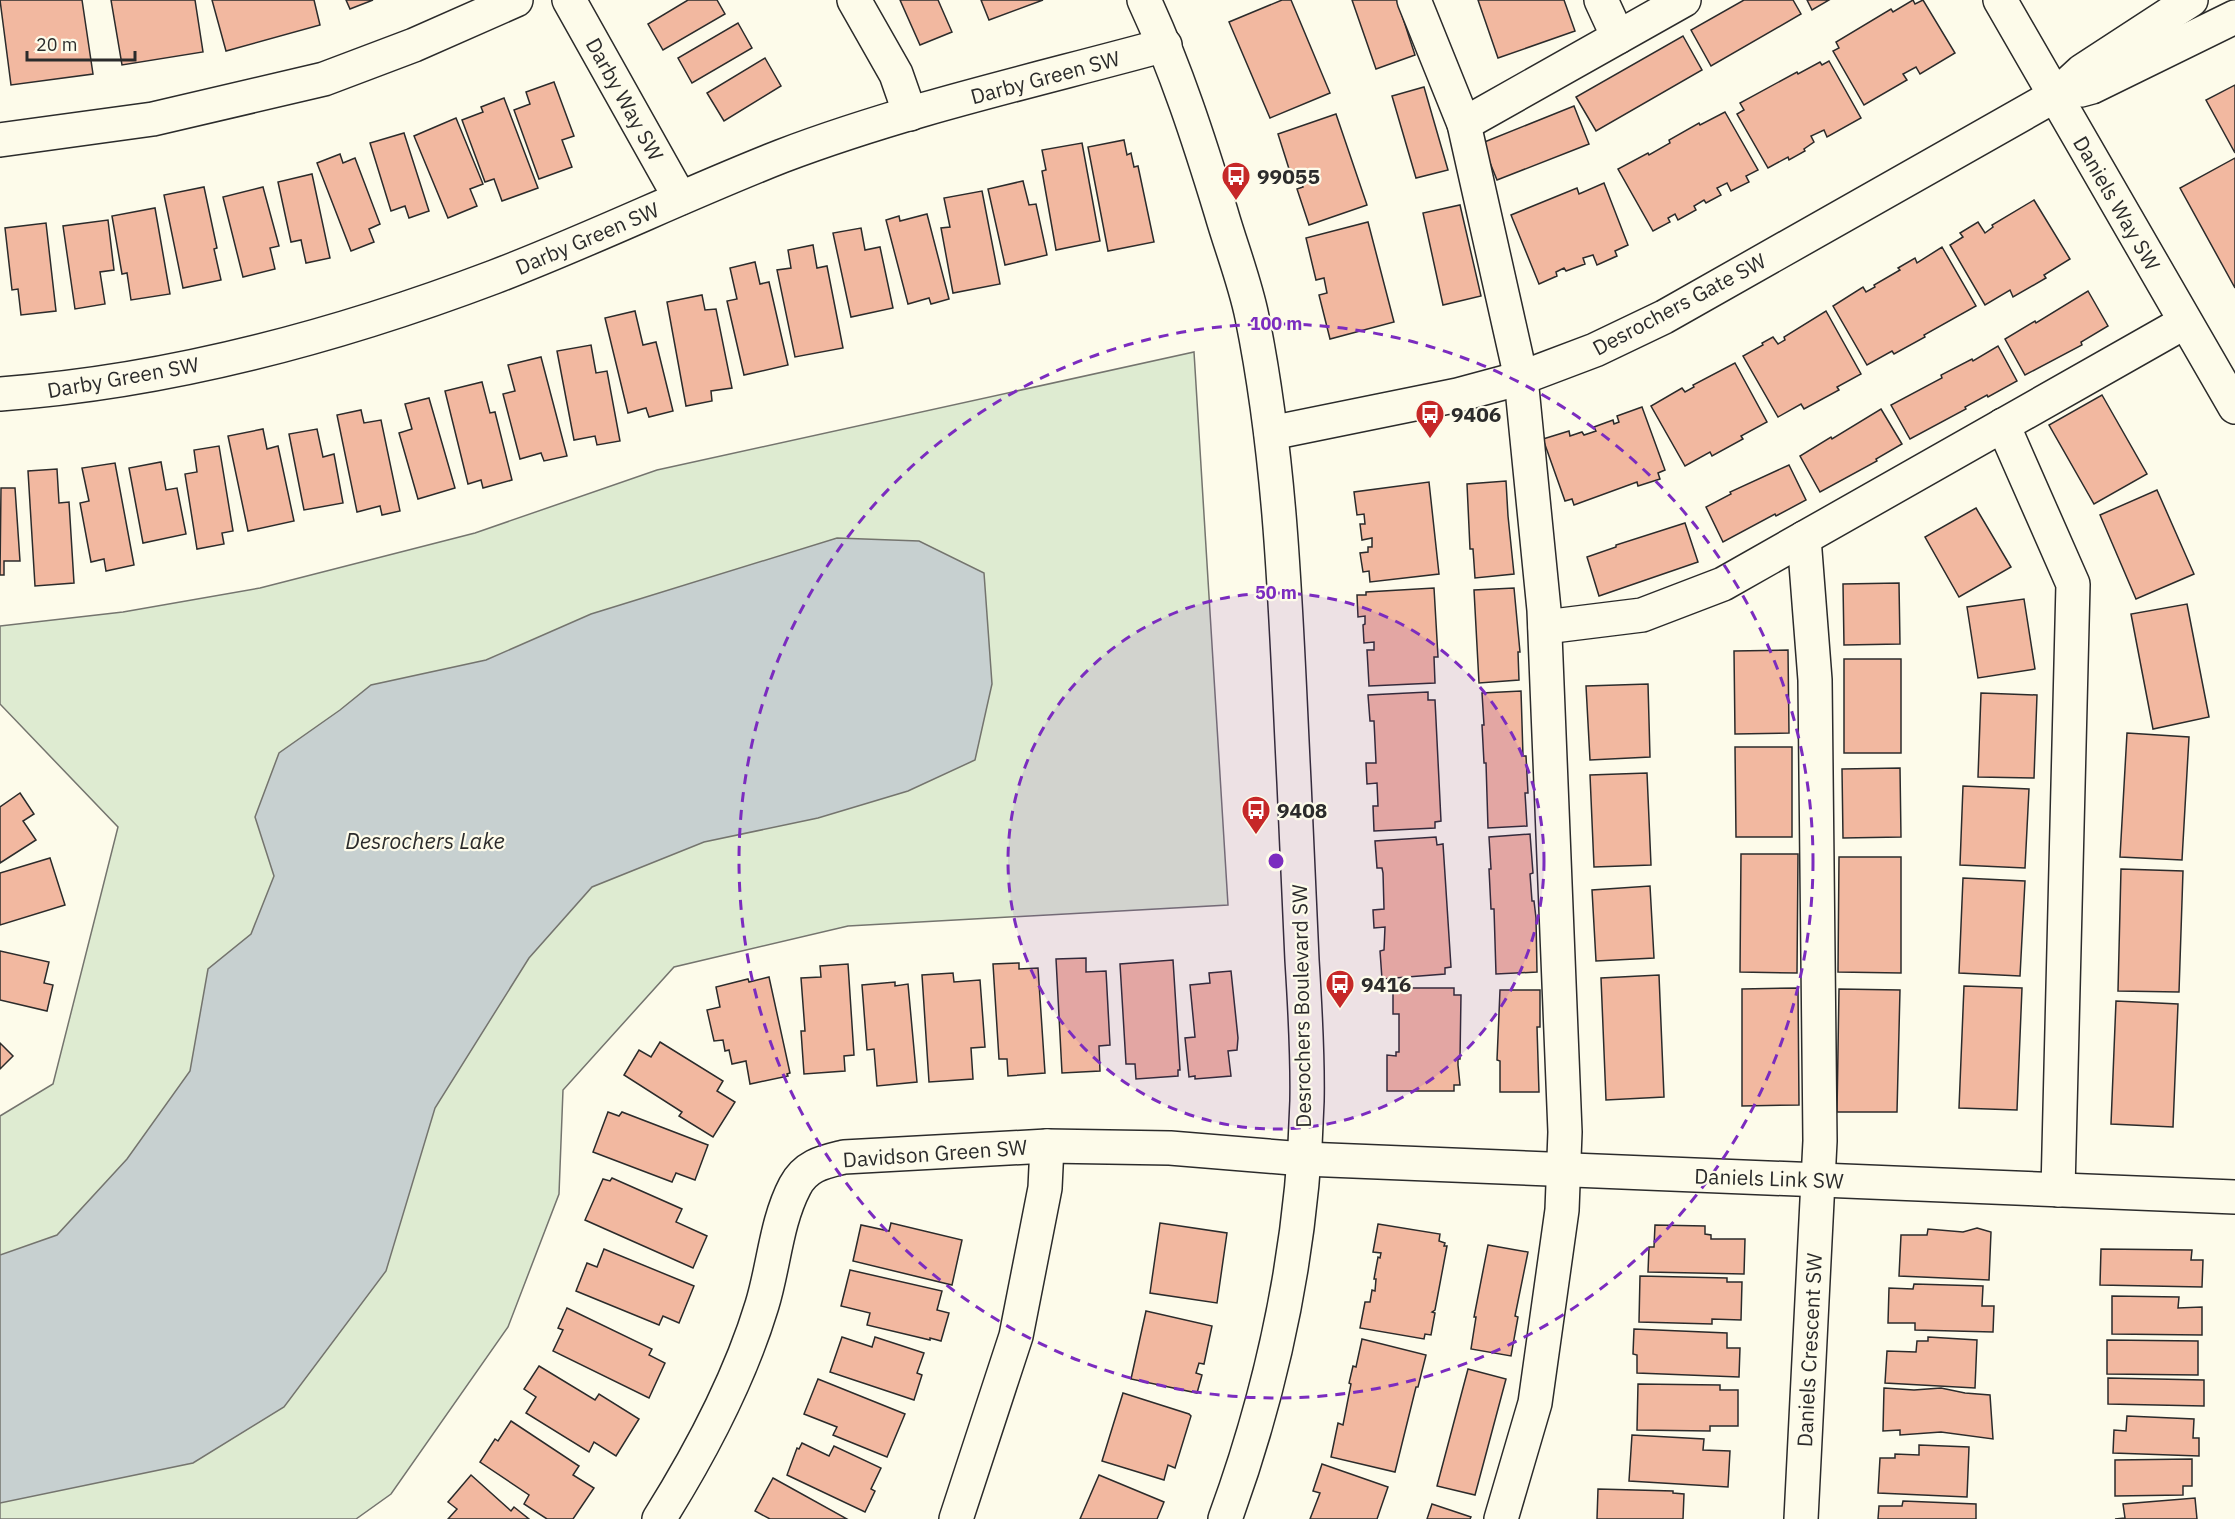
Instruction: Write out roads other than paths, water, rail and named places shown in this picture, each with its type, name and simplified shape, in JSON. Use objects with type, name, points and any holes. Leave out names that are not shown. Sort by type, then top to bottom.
[{"type":"street","points":[[0,140],[153,118],[324,79],[414,45],[516,0]]},
{"type":"street","name":"Darby Way SW","points":[[569,0],[680,198]]},
{"type":"street","points":[[854,0],[896,74],[910,114]]},
{"type":"street","name":"Desrochers Boulevard SW","points":[[1144,0],[1165,45],[1201,147],[1251,312],[1271,433],[1281,531],[1304,1000],[1307,1098],[1304,1159],[1291,1268],[1275,1350],[1259,1416],[1225,1519]]},
{"type":"street","points":[[1414,0],[1464,124],[1521,378],[1545,627],[1563,1056],[1565,1132],[1562,1210],[1535,1403],[1501,1519]]},
{"type":"street","points":[[1601,0],[1618,37]]},
{"type":"street","points":[[1464,124],[1684,0]]},
{"type":"street","name":"Daniels Way SW","points":[[2000,0],[2235,407]]},
{"type":"street","name":"Desrochers Gate SW","points":[[1271,433],[1458,395],[1521,378],[1595,350],[1664,317],[2056,95],[2082,71],[2191,0]]},
{"type":"street","name":"Desrochers Gate SW","points":[[2056,95],[2092,87],[2235,17]]},
{"type":"street","name":"Darby Green SW","points":[[0,394],[37,391],[229,358],[408,308],[495,276],[784,156],[910,114],[1165,45]]},
{"type":"street","points":[[1545,627],[1642,615],[1723,584],[2185,322]]},
{"type":"street","points":[[2003,425],[2073,584],[2058,1190]]},
{"type":"street","name":"Daniels Crescent SW","points":[[1801,1519],[1820,1141],[1815,680],[1804,538]]},
{"type":"street","points":[[956,1519],[1016,1336],[1045,1188],[1047,1146]]},
{"type":"street","name":"Davidson Green SW","points":[[659,1519],[687,1474],[729,1393],[762,1305],[783,1216],[795,1184],[813,1166],[844,1157],[1047,1146],[1170,1148],[1304,1159]]},
{"type":"street","name":"Daniels Link SW","points":[[1304,1159],[2235,1197]]},
{"type":"water","name":"Desrochers Lake","points":[[837,538],[919,541],[984,573],[992,684],[975,760],[908,791],[818,818],[704,842],[592,887],[529,958],[435,1108],[386,1271],[284,1407],[193,1463],[0,1503],[0,1255],[57,1235],[127,1159],[190,1071],[208,969],[251,934],[274,876],[255,817],[279,753],[371,685],[486,660],[591,614]]},
{"type":"place","name":"99055","points":[[1236,202]]},
{"type":"place","name":"9406","points":[[1430,440]]},
{"type":"place","name":"9408","points":[[1256,836]]},
{"type":"place","name":"9416","points":[[1340,1010]]}]
